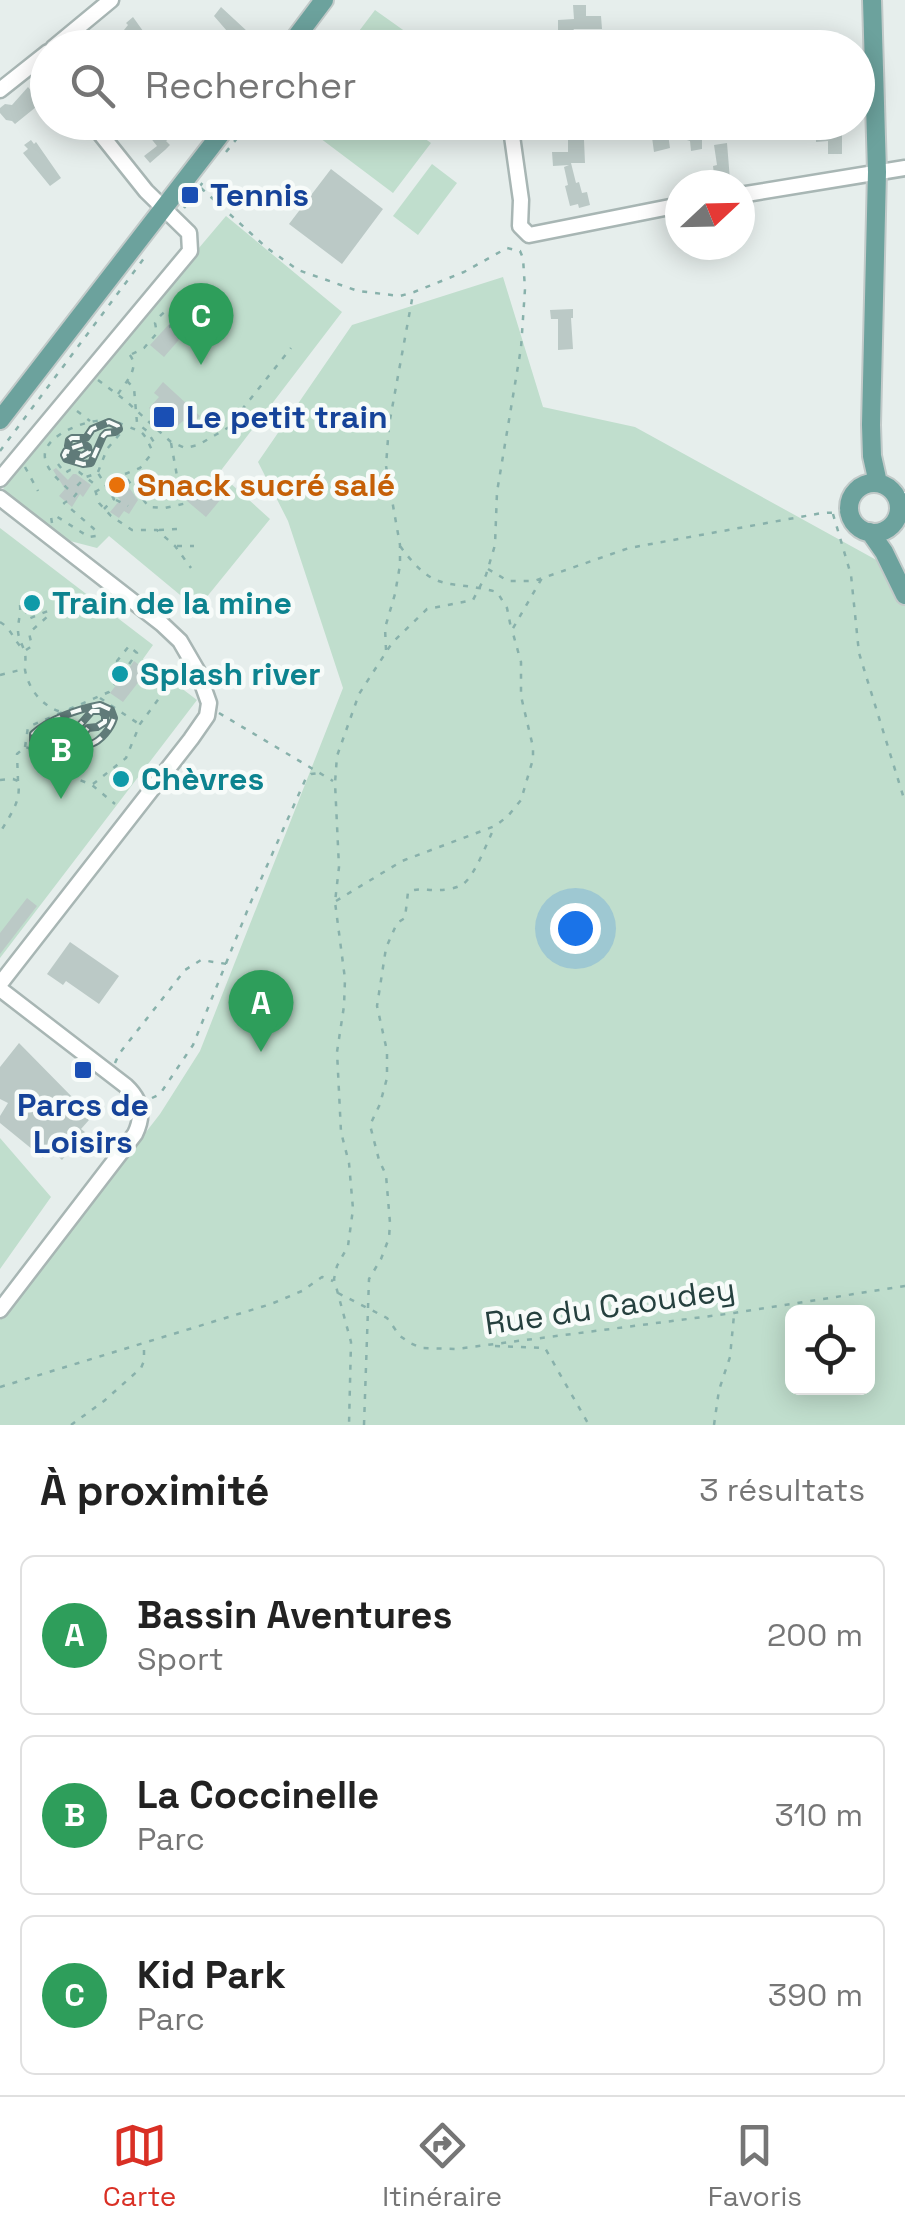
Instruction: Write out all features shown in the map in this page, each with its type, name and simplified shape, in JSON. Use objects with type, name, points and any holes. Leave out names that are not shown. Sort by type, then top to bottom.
[{"type":"main road","points":[[302,30],[324,0]]},
{"type":"main road","points":[[872,0],[873,30]]},
{"type":"main road","points":[[875,103],[871,425],[878,483]]},
{"type":"main road","points":[[0,420],[169,213],[218,140]]},
{"type":"main road","points":[[871,425],[858,488],[841,512],[870,532],[892,526]]},
{"type":"main road","points":[[858,488],[878,483],[902,500],[892,526],[894,554],[905,594]]},
{"type":"main road","points":[[870,532],[905,594]]},
{"type":"street","points":[[78,30],[112,0]]},
{"type":"street","points":[[0,90],[30,69]]},
{"type":"street","points":[[0,479],[190,251],[189,233],[146,191],[105,140]]},
{"type":"street","points":[[513,140],[521,200],[520,226],[529,235],[665,209]]},
{"type":"street","points":[[755,192],[905,168]]},
{"type":"street","points":[[0,498],[176,636],[198,672],[210,708],[191,739],[0,987],[133,1092],[139,1103],[140,1124],[0,1310]]},
{"type":"street","points":[[0,1277],[18,1284]]},
{"type":"path","points":[[220,160],[236,140]]},
{"type":"path","points":[[169,213],[201,188],[208,174]]},
{"type":"path","points":[[201,188],[267,248],[298,270],[358,291],[400,296],[464,272],[508,248],[522,254],[525,289],[521,348],[488,570],[470,602],[424,611],[399,635],[359,694],[338,750],[335,902],[346,979],[337,1052],[341,1132],[349,1163],[353,1209],[348,1246],[337,1266],[334,1282],[351,1342],[349,1425]]},
{"type":"path","points":[[0,452],[148,253]]},
{"type":"path","points":[[386,652],[384,628],[398,582],[400,544],[386,466],[389,424],[414,292]]},
{"type":"path","points":[[131,355],[158,333],[155,324],[159,316],[178,307],[171,328]]},
{"type":"path","points":[[155,335],[160,340]]},
{"type":"path","points":[[117,394],[134,372],[131,355],[119,345]]},
{"type":"path","points":[[170,442],[185,448],[198,445],[231,426],[292,348]]},
{"type":"path","points":[[93,376],[166,437],[177,476],[184,483]]},
{"type":"path","points":[[128,381],[134,388],[137,423],[147,430],[157,447]]},
{"type":"path","points":[[72,407],[91,422]]},
{"type":"path","points":[[66,495],[44,456],[46,444],[60,434],[91,422],[111,420],[139,430],[153,452]]},
{"type":"path","points":[[98,473],[107,449],[126,428]]},
{"type":"path","points":[[95,492],[140,468],[166,437]]},
{"type":"path","points":[[58,464],[65,474],[70,470],[94,482],[104,509],[127,528],[177,529]]},
{"type":"path","points":[[52,524],[51,517],[56,516],[89,537],[96,536],[97,532],[64,502],[66,495],[86,477],[98,473]]},
{"type":"path","points":[[98,473],[114,499],[128,506]]},
{"type":"path","points":[[124,475],[149,507],[186,503]]},
{"type":"path","points":[[66,495],[74,496],[76,487]]},
{"type":"path","points":[[104,509],[114,499]]},
{"type":"path","points":[[488,570],[508,581],[534,581],[647,544],[841,512],[859,653],[905,802]]},
{"type":"path","points":[[157,530],[191,568]]},
{"type":"path","points":[[335,902],[402,862],[495,826],[520,800],[534,759],[523,710],[522,662],[507,608],[498,592],[436,581],[416,567],[400,544]]},
{"type":"path","points":[[175,546],[194,546]]},
{"type":"path","points":[[512,630],[542,578]]},
{"type":"path","points":[[42,594],[25,604],[17,625],[19,640],[25,669],[37,696],[45,705],[62,712]]},
{"type":"path","points":[[20,605],[28,619],[48,610],[48,616],[30,634],[32,646],[24,650]]},
{"type":"path","points":[[0,622],[24,650]]},
{"type":"path","points":[[0,833],[19,798],[16,754],[25,747],[28,727],[108,692],[138,653],[129,646],[117,661],[122,664],[118,673]]},
{"type":"path","points":[[0,675],[25,669]]},
{"type":"path","points":[[92,785],[126,758],[140,724],[160,696]]},
{"type":"path","points":[[99,698],[140,724]]},
{"type":"path","points":[[76,712],[82,704]]},
{"type":"path","points":[[210,708],[335,783]]},
{"type":"path","points":[[25,747],[55,770],[92,785],[114,804]]},
{"type":"path","points":[[139,1103],[160,1094],[193,1045],[306,778],[319,772]]},
{"type":"path","points":[[0,780],[18,782]]},
{"type":"path","points":[[364,1425],[369,1279],[381,1259],[390,1223],[386,1175],[370,1125],[387,1078],[387,1051],[377,1006],[386,948],[396,923],[405,918],[408,892],[418,888],[446,890],[463,884],[495,826]]},
{"type":"path","points":[[110,1073],[119,1054],[185,970],[201,960],[227,964]]},
{"type":"path","points":[[0,1387],[280,1301],[322,1278],[334,1282]]},
{"type":"path","name":"Rue du Caoudey","points":[[337,1292],[387,1318],[400,1336],[422,1348],[456,1350],[905,1286]]},
{"type":"path","points":[[714,1425],[719,1390],[730,1357],[734,1313]]},
{"type":"path","points":[[71,1425],[141,1368],[144,1343]]},
{"type":"path","points":[[484,1346],[545,1348],[588,1425]]},
{"type":"green space","points":[[375,10],[403,30],[360,30]]},
{"type":"green space","points":[[323,140],[431,143],[393,193]]},
{"type":"green space","points":[[432,164],[457,183],[418,235],[393,216]]},
{"type":"green space","points":[[226,216],[342,312],[219,473],[270,519],[197,609],[109,536],[97,548],[63,543],[4,493],[3,484]]},
{"type":"green space","points":[[503,277],[543,407],[635,427],[905,573],[905,1425],[0,1425],[0,1320],[160,1114],[200,1051],[343,688],[288,521],[258,462],[352,325]]},
{"type":"green space","points":[[0,528],[153,645],[143,659],[197,700],[0,958]]},
{"type":"green space","points":[[0,1138],[51,1197],[0,1269]]},
{"type":"building","points":[[573,5],[586,5],[586,16],[601,16],[602,29],[558,30],[558,20],[574,19]]},
{"type":"building","points":[[221,7],[246,30],[226,30],[214,16]]},
{"type":"building","points":[[133,17],[142,30],[124,30]]},
{"type":"building","points":[[28,87],[30,112],[15,124],[0,113],[5,104],[12,105]]},
{"type":"building","points":[[31,140],[61,178],[50,186],[23,153],[28,149],[24,145]]},
{"type":"building","points":[[152,140],[167,140],[170,145],[150,163],[144,156],[157,146]]},
{"type":"building","points":[[568,140],[584,140],[585,163],[571,163],[576,183],[579,182],[582,193],[587,192],[590,205],[579,208],[578,204],[570,206],[565,186],[568,185],[564,167],[569,165],[553,166],[552,152],[568,152]]},
{"type":"building","points":[[652,140],[669,140],[670,148],[654,152]]},
{"type":"building","points":[[687,140],[702,140],[702,149],[691,151]]},
{"type":"building","points":[[816,140],[842,140],[842,154],[828,154],[828,141]]},
{"type":"building","points":[[727,143],[729,170],[714,170],[717,165],[714,145]]},
{"type":"building","points":[[331,169],[383,209],[342,264],[289,224]]},
{"type":"building","points":[[573,309],[573,349],[558,350],[558,319],[551,319],[550,310]]},
{"type":"building","points":[[171,322],[184,334],[164,357],[150,345]]},
{"type":"building","points":[[163,382],[200,416],[190,427],[183,421],[172,431],[149,408],[159,397],[154,393]]},
{"type":"building","points":[[56,468],[68,480],[76,474],[91,485],[72,507],[59,496],[65,489],[53,470]]},
{"type":"building","points":[[207,477],[226,493],[206,517],[187,501]]},
{"type":"building","points":[[122,478],[138,500],[129,514],[124,511],[119,518],[110,512],[120,500],[110,486]]},
{"type":"building","points":[[134,661],[147,671],[123,702],[110,693],[117,684],[111,679],[122,666],[127,671]]},
{"type":"building","points":[[27,898],[37,906],[0,954],[0,933]]},
{"type":"building","points":[[70,942],[119,976],[99,1004],[66,981],[63,985],[47,974]]},
{"type":"building","points":[[19,1043],[79,1104],[75,1108],[89,1120],[81,1129],[85,1132],[62,1160],[50,1149],[43,1158],[0,1123],[8,1103],[0,1099],[0,1067]]},
{"type":"railway","points":[[109,422],[119,429],[103,436],[91,463],[66,459],[66,451],[82,456],[89,452],[84,444],[68,446],[69,440],[86,438],[92,429],[109,422]]},
{"type":"railway","points":[[100,705],[111,710],[114,718],[98,740],[86,742],[84,733],[105,722],[101,711],[92,711],[79,726],[59,732],[55,739],[65,749],[85,745],[89,752],[82,762],[62,761],[33,741],[33,734],[47,724],[100,705]]},
{"type":"place","name":"Tennis","points":[[190,195]]},
{"type":"place","name":"Kid Park","points":[[201,365]]},
{"type":"place","name":"Le petit train","points":[[164,417]]},
{"type":"place","name":"Snack sucré salé","points":[[117,485]]},
{"type":"place","name":"Train de la mine","points":[[32,603]]},
{"type":"place","name":"Splash river","points":[[120,674]]},
{"type":"place","name":"Chèvres","points":[[121,779]]},
{"type":"place","name":"La Coccinelle","points":[[61,799]]},
{"type":"place","name":"Bassin Aventures","points":[[261,1052]]},
{"type":"place","name":"Parcs de Loisirs","points":[[83,1070]]}]
